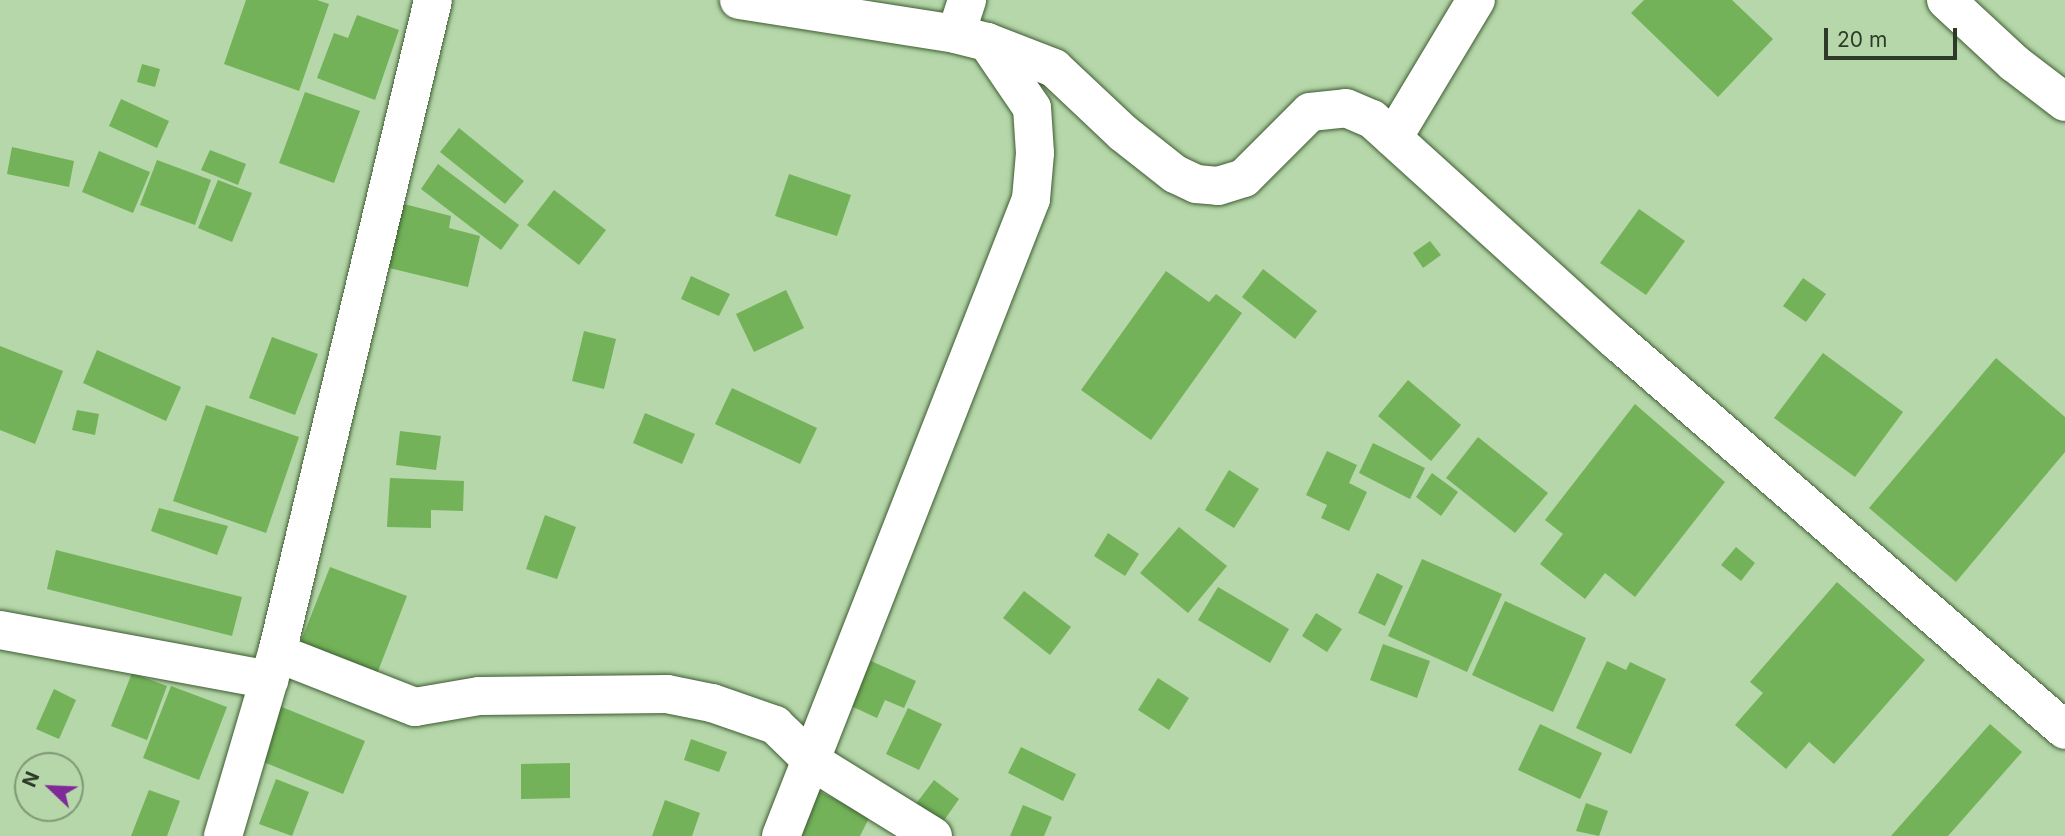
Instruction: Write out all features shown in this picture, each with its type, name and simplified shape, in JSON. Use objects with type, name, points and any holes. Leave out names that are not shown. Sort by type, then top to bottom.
[{"type":"street","points":[[223,836],[273,666],[433,0]]},
{"type":"street","points":[[739,0],[970,25],[1054,68],[1122,133],[1175,174],[1196,184],[1218,186],[1244,178],[1310,111],[1346,108],[1360,112],[1393,138],[1638,359],[2065,730]]},
{"type":"street","points":[[1393,138],[1476,0]]},
{"type":"street","points":[[1946,0],[2014,63],[2065,102]]},
{"type":"street","points":[[781,836],[813,762],[1031,199],[1035,153],[1032,108],[970,25]]},
{"type":"street","points":[[0,630],[273,666],[415,707],[479,696],[667,694],[712,703],[775,725],[813,762],[933,836]]},
{"type":"building","points":[[246,0],[317,0],[329,4],[299,91],[224,64]]},
{"type":"building","points":[[1644,0],[1732,0],[1773,39],[1718,97],[1631,13]]},
{"type":"building","points":[[357,15],[399,30],[375,100],[317,78],[334,33],[348,38]]},
{"type":"building","points":[[142,64],[160,69],[155,87],[137,82]]},
{"type":"building","points":[[305,92],[360,111],[334,183],[279,163]]},
{"type":"building","points":[[121,99],[169,121],[157,148],[109,126]]},
{"type":"building","points":[[459,128],[524,181],[505,204],[440,152]]},
{"type":"building","points":[[12,147],[74,161],[69,187],[7,174]]},
{"type":"building","points":[[210,150],[246,164],[238,185],[201,170]]},
{"type":"building","points":[[99,151],[150,172],[133,213],[82,192]]},
{"type":"building","points":[[157,160],[211,180],[195,225],[140,205]]},
{"type":"building","points":[[438,164],[519,225],[501,250],[421,189]]},
{"type":"building","points":[[789,174],[851,195],[837,236],[775,216]]},
{"type":"building","points":[[218,180],[252,193],[232,242],[198,228]]},
{"type":"building","points":[[554,190],[606,230],[579,265],[527,225]]},
{"type":"building","points":[[400,203],[451,216],[449,228],[480,236],[468,287],[385,267]]},
{"type":"building","points":[[1639,209],[1685,241],[1646,295],[1600,263]]},
{"type":"building","points":[[1430,241],[1441,255],[1423,268],[1413,253]]},
{"type":"building","points":[[1263,269],[1317,311],[1295,339],[1242,297]]},
{"type":"building","points":[[1166,271],[1209,302],[1216,294],[1242,313],[1151,440],[1081,390]]},
{"type":"building","points":[[691,276],[730,294],[719,316],[681,299]]},
{"type":"building","points":[[1803,278],[1826,294],[1806,322],[1783,306]]},
{"type":"building","points":[[786,290],[804,328],[754,352],[736,314]]},
{"type":"building","points":[[584,331],[616,339],[604,389],[572,381]]},
{"type":"building","points":[[272,337],[318,354],[295,415],[249,398]]},
{"type":"building","points":[[0,346],[63,371],[35,444],[0,430]]},
{"type":"building","points":[[97,350],[181,387],[166,421],[83,383]]},
{"type":"building","points":[[1823,353],[1903,412],[1855,477],[1774,418]]},
{"type":"building","points":[[1996,358],[2065,417],[2065,452],[1956,582],[1869,508]]},
{"type":"building","points":[[1408,380],[1461,425],[1431,461],[1378,416]]},
{"type":"building","points":[[732,388],[817,428],[800,464],[715,424]]},
{"type":"building","points":[[1635,404],[1725,482],[1635,597],[1605,573],[1585,599],[1540,564],[1563,534],[1545,520]]},
{"type":"building","points":[[206,405],[299,437],[266,533],[173,501]]},
{"type":"building","points":[[77,410],[99,414],[95,435],[72,430]]},
{"type":"building","points":[[645,413],[695,434],[682,464],[633,443]]},
{"type":"building","points":[[400,431],[441,436],[436,470],[396,465]]},
{"type":"building","points":[[1478,437],[1548,493],[1515,533],[1446,478]]},
{"type":"building","points":[[1373,443],[1425,468],[1410,499],[1359,473]]},
{"type":"building","points":[[1327,451],[1357,465],[1349,483],[1367,492],[1349,531],[1321,518],[1327,505],[1306,495]]},
{"type":"building","points":[[1229,470],[1259,489],[1234,528],[1205,510]]},
{"type":"building","points":[[1432,473],[1458,492],[1441,516],[1416,497]]},
{"type":"building","points":[[390,478],[464,481],[463,511],[431,510],[431,528],[387,527]]},
{"type":"building","points":[[159,508],[228,526],[217,555],[151,531]]},
{"type":"building","points":[[545,515],[576,527],[557,579],[526,569]]},
{"type":"building","points":[[1179,527],[1227,566],[1188,613],[1140,573]]},
{"type":"building","points":[[1108,533],[1139,554],[1125,576],[1094,556]]},
{"type":"building","points":[[1736,547],[1755,563],[1741,581],[1721,565]]},
{"type":"building","points":[[56,550],[242,597],[232,636],[47,589]]},
{"type":"building","points":[[1422,559],[1502,594],[1467,672],[1388,636]]},
{"type":"building","points":[[330,567],[407,596],[375,679],[298,649]]},
{"type":"building","points":[[1377,573],[1403,586],[1385,626],[1358,613]]},
{"type":"building","points":[[1837,582],[1925,660],[1834,764],[1809,742],[1786,769],[1735,725],[1763,693],[1750,682]]},
{"type":"building","points":[[1218,587],[1289,629],[1270,663],[1198,620]]},
{"type":"building","points":[[1024,591],[1071,627],[1050,655],[1003,618]]},
{"type":"building","points":[[1505,601],[1586,638],[1553,712],[1472,675]]},
{"type":"building","points":[[1316,613],[1342,629],[1327,652],[1302,636]]},
{"type":"building","points":[[1383,644],[1430,661],[1417,698],[1370,680]]},
{"type":"building","points":[[871,661],[916,681],[904,708],[885,700],[877,718],[851,706]]},
{"type":"building","points":[[1607,661],[1626,670],[1630,662],[1666,679],[1631,754],[1576,728]]},
{"type":"building","points":[[132,673],[167,686],[147,740],[111,726]]},
{"type":"building","points":[[1158,678],[1189,698],[1169,730],[1138,710]]},
{"type":"building","points":[[171,686],[227,707],[199,780],[143,758]]},
{"type":"building","points":[[54,689],[76,700],[59,739],[36,729]]},
{"type":"building","points":[[277,705],[365,741],[343,794],[256,759]]},
{"type":"building","points":[[908,708],[942,724],[919,770],[886,754]]},
{"type":"building","points":[[1540,724],[1602,753],[1580,799],[1518,770]]},
{"type":"building","points":[[1990,724],[2022,752],[1948,836],[1891,836]]},
{"type":"building","points":[[691,739],[727,752],[719,772],[684,760]]},
{"type":"building","points":[[1021,747],[1076,774],[1063,801],[1008,773]]},
{"type":"building","points":[[570,763],[570,798],[521,799],[521,764]]},
{"type":"building","points":[[276,779],[309,792],[292,836],[259,824]]},
{"type":"building","points":[[934,780],[959,799],[938,829],[912,809]]},
{"type":"building","points":[[149,790],[180,801],[167,836],[131,836]]},
{"type":"building","points":[[818,791],[870,816],[860,836],[797,836]]},
{"type":"building","points":[[665,800],[700,813],[692,836],[652,836]]},
{"type":"building","points":[[1586,803],[1608,811],[1599,836],[1576,831]]},
{"type":"building","points":[[1023,805],[1052,817],[1044,836],[1010,836]]}]
